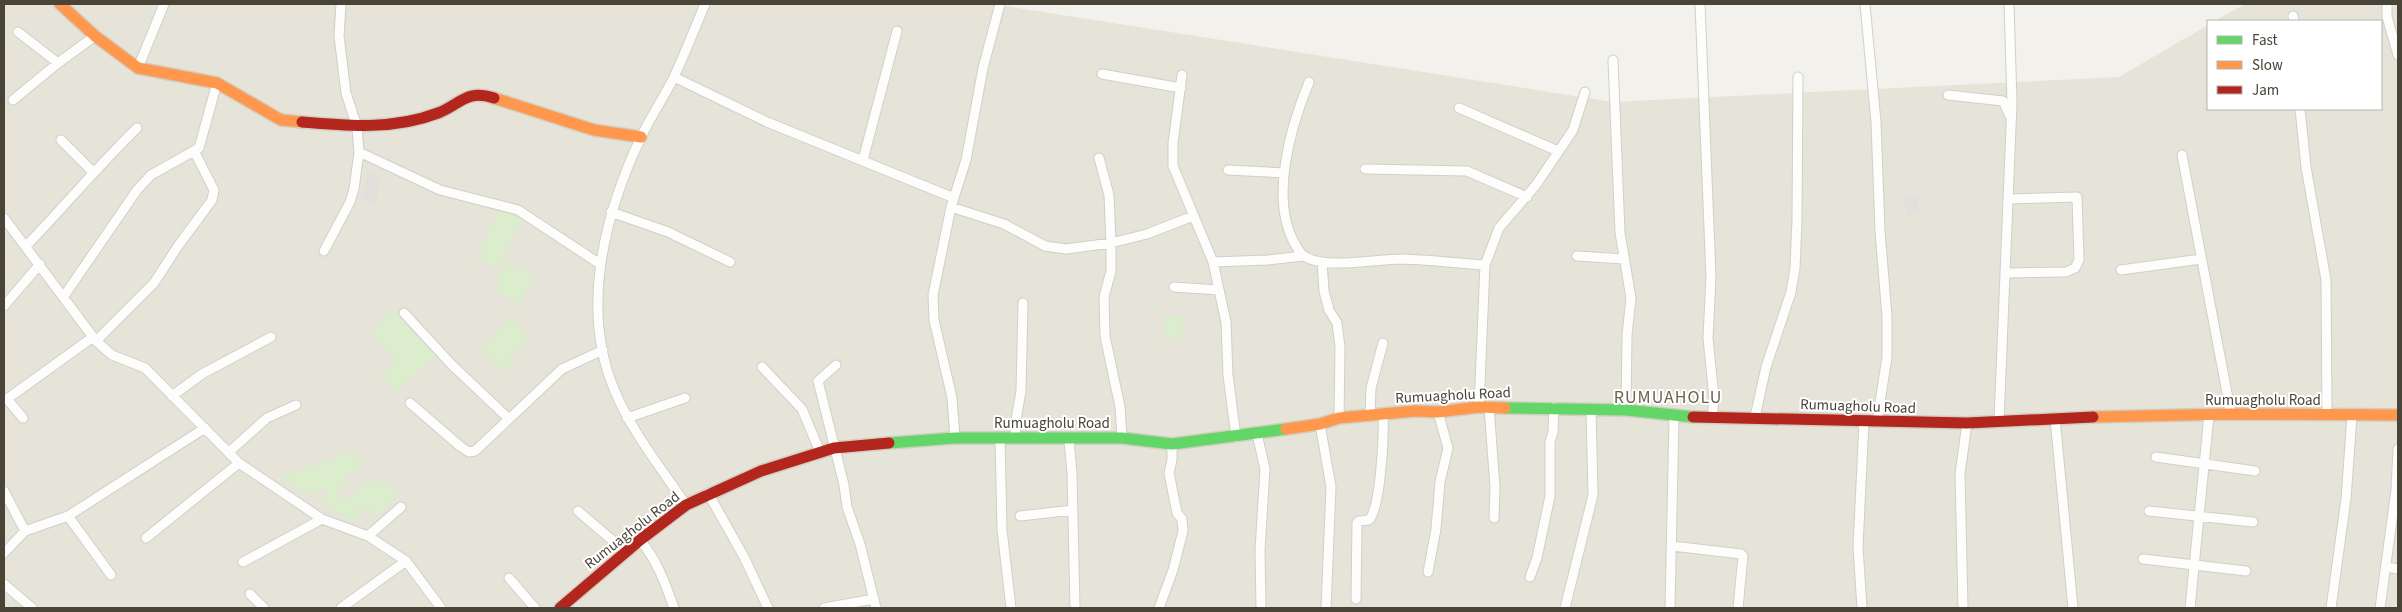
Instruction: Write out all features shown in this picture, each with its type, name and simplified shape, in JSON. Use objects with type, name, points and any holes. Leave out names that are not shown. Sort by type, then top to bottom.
[{"type":"street","points":[[60,4],[95,36],[138,68],[217,84],[281,120],[357,127],[415,122],[444,111],[469,95],[482,94],[594,130],[641,137]]},
{"type":"street","points":[[138,68],[164,4]]},
{"type":"street","points":[[324,250],[350,202],[354,189],[359,152],[357,127],[346,93],[340,36],[341,4]]},
{"type":"street","points":[[686,505],[627,418],[613,387],[603,350],[599,313],[600,264],[610,212],[641,137],[674,77],[705,4]]},
{"type":"street","points":[[955,438],[952,398],[934,320],[933,295],[952,203],[966,160],[983,68],[1000,4]]},
{"type":"street","points":[[1700,4],[1711,277],[1708,338],[1714,398],[1712,418]]},
{"type":"street","points":[[1865,4],[1876,122],[1880,230],[1887,317],[1887,357],[1877,422]]},
{"type":"street","points":[[1999,421],[2012,121],[2009,4]]},
{"type":"street","points":[[2388,4],[2387,17],[2398,55]]},
{"type":"street","points":[[863,160],[897,31]]},
{"type":"street","points":[[18,32],[58,62]]},
{"type":"street","points":[[13,100],[58,62],[95,36]]},
{"type":"street","points":[[1613,60],[1616,183],[1620,233],[1631,298],[1627,335],[1626,410]]},
{"type":"street","points":[[1102,74],[1181,88]]},
{"type":"street","points":[[1182,75],[1173,143],[1174,166],[1193,216],[1206,239],[1213,262],[1226,322],[1228,375],[1236,437]]},
{"type":"street","points":[[674,77],[767,122],[863,160],[952,203],[1004,224],[1045,246],[1066,249],[1112,243],[1147,234],[1193,216]]},
{"type":"street","points":[[1755,418],[1766,367],[1791,292],[1795,268],[1798,77]]},
{"type":"street","points":[[1303,256],[1290,236],[1284,195],[1284,173],[1302,99],[1309,82]]},
{"type":"street","points":[[64,296],[137,190],[151,175],[194,151],[202,142],[217,84]]},
{"type":"street","points":[[1494,518],[1495,487],[1484,407],[1485,265],[1499,228],[1527,197],[1573,130],[1585,92]]},
{"type":"street","points":[[1948,94],[2003,102],[2012,121]]},
{"type":"street","points":[[1459,108],[1558,151]]},
{"type":"street","points":[[2300,110],[2306,167],[2326,280],[2327,415]]},
{"type":"street","points":[[26,246],[74,198],[93,172],[138,128]]},
{"type":"street","points":[[61,140],[93,172]]},
{"type":"street","points":[[23,418],[7,398],[95,339],[154,282],[212,200],[214,190],[194,151]]},
{"type":"street","points":[[359,152],[440,190],[518,210],[600,264]]},
{"type":"street","points":[[2182,155],[2230,414]]},
{"type":"street","points":[[1099,158],[1109,195],[1112,243],[1111,271],[1104,297],[1105,336],[1120,407],[1122,438]]},
{"type":"street","points":[[1365,169],[1467,171],[1527,197]]},
{"type":"street","points":[[1228,170],[1284,173]]},
{"type":"street","points":[[2005,273],[2066,272],[2075,268],[2079,260],[2077,197],[2008,199]]},
{"type":"street","points":[[610,212],[682,238],[730,262]]},
{"type":"street","points":[[4,218],[95,339],[112,355],[146,368],[239,463],[322,519],[368,536],[406,561],[441,608]]},
{"type":"street","points":[[1213,262],[1268,260],[1303,256],[1322,262],[1402,260],[1485,265]]},
{"type":"street","points":[[1577,256],[1624,258]]},
{"type":"street","points":[[2121,270],[2200,259]]},
{"type":"street","points":[[1322,262],[1324,291],[1329,310],[1337,323],[1340,347],[1339,418]]},
{"type":"street","points":[[4,306],[40,264]]},
{"type":"street","points":[[1174,287],[1219,290]]},
{"type":"street","points":[[1015,438],[1022,384],[1023,303]]},
{"type":"street","points":[[404,313],[458,372],[509,420]]},
{"type":"street","points":[[172,396],[202,374],[272,337]]},
{"type":"street","points":[[1370,415],[1371,388],[1383,343]]},
{"type":"street","points":[[410,403],[469,452],[475,451],[562,369],[603,350]]},
{"type":"street","points":[[836,365],[818,381],[847,507],[860,544],[876,608]]},
{"type":"street","points":[[762,367],[802,410],[820,452]]},
{"type":"street","points":[[627,418],[685,398]]},
{"type":"street","points":[[229,452],[267,418],[296,405]]},
{"type":"street","name":"Rumuagholu Road","points":[[560,608],[640,540],[686,505],[761,471],[834,448],[955,438],[1069,440],[1122,438],[1172,444],[1257,434],[1320,424],[1339,418],[1438,412],[1484,407],[1554,407],[1626,410],[1674,417],[1864,422],[1967,423],[2055,418],[2230,414],[2398,416]]},
{"type":"street","points":[[1530,578],[1537,558],[1550,496],[1550,442],[1553,432],[1554,407]]},
{"type":"street","points":[[1565,608],[1592,495],[1591,409]]},
{"type":"street","points":[[1428,572],[1436,529],[1440,482],[1448,448],[1438,412]]},
{"type":"street","points":[[1356,599],[1357,523],[1369,520],[1374,508],[1380,476],[1383,414]]},
{"type":"street","points":[[2190,608],[2196,565],[2209,415]]},
{"type":"street","points":[[2331,608],[2346,499],[2352,416]]},
{"type":"street","points":[[1670,608],[1674,417]]},
{"type":"street","points":[[2055,418],[2073,608]]},
{"type":"street","points":[[1862,608],[1858,547],[1864,422]]},
{"type":"street","points":[[1963,608],[1960,474],[1967,423]]},
{"type":"street","points":[[1320,424],[1331,487],[1326,608]]},
{"type":"street","points":[[4,553],[25,531],[68,516],[205,428]]},
{"type":"street","points":[[1257,434],[1265,469],[1260,550],[1261,608]]},
{"type":"street","points":[[1000,438],[1002,530],[1011,608]]},
{"type":"street","points":[[1069,440],[1075,608]]},
{"type":"street","points":[[1159,608],[1173,570],[1183,531],[1182,519],[1177,513],[1169,472],[1172,460],[1172,444]]},
{"type":"street","points":[[2380,608],[2397,490],[2398,449]]},
{"type":"street","points":[[2156,457],[2254,471]]},
{"type":"street","points":[[146,538],[239,463]]},
{"type":"street","points":[[4,491],[25,531]]},
{"type":"street","points":[[708,494],[744,557],[768,608]]},
{"type":"street","points":[[368,536],[401,507]]},
{"type":"street","points":[[578,510],[626,552]]},
{"type":"street","points":[[1020,516],[1073,510]]},
{"type":"street","points":[[2148,511],[2253,522]]},
{"type":"street","points":[[68,516],[111,575]]},
{"type":"street","points":[[243,562],[322,519]]},
{"type":"street","points":[[640,540],[662,573],[674,608]]},
{"type":"street","points":[[1672,546],[1741,554],[1743,556],[1738,608]]},
{"type":"street","points":[[2143,559],[2246,571]]},
{"type":"street","points":[[341,608],[406,561]]},
{"type":"street","points":[[2387,567],[2398,569]]},
{"type":"street","points":[[509,578],[535,608]]},
{"type":"street","points":[[4,584],[32,608]]},
{"type":"street","points":[[250,594],[264,608]]},
{"type":"street","points":[[824,608],[874,599]]},
{"type":"shaded area","points":[[4,4],[993,4],[1613,102],[2119,77],[2207,26],[2207,110],[2382,110],[2382,20],[2217,20],[2245,4],[2398,4],[2398,608],[4,608]]},
{"type":"shaded area","points":[[366,169],[380,177],[376,206],[360,198],[366,186]]},
{"type":"shaded area","points":[[1903,196],[1917,196],[1920,212],[1907,217]]},
{"type":"green space","points":[[498,210],[521,218],[498,269],[478,259]]},
{"type":"green space","points":[[507,258],[512,263],[509,268],[520,271],[523,265],[526,266],[526,272],[534,275],[520,303],[495,291]]},
{"type":"green space","points":[[390,309],[436,356],[397,391],[382,376],[396,358],[373,333]]},
{"type":"green space","points":[[1166,314],[1172,317],[1182,316],[1183,337],[1166,339],[1166,325],[1162,319]]},
{"type":"green space","points":[[511,315],[528,338],[525,347],[517,346],[510,355],[515,361],[506,372],[481,352]]},
{"type":"green space","points":[[355,450],[362,468],[344,476],[349,481],[336,491],[344,501],[373,480],[377,484],[384,481],[397,495],[380,515],[360,508],[355,524],[321,501],[327,491],[324,487],[310,495],[280,477]]},
{"type":"traffic: fast","points":[[1505,408],[1626,410],[1693,417]]},
{"type":"traffic: fast","points":[[889,443],[955,438],[1122,438],[1172,444],[1286,429]]},
{"type":"traffic: slow","points":[[60,4],[95,36],[138,68],[217,83],[281,120],[302,122]]},
{"type":"traffic: slow","points":[[494,98],[594,130],[641,137]]},
{"type":"traffic: slow","points":[[1286,429],[1320,424],[1339,418],[1415,411],[1438,412],[1479,407],[1505,408]]},
{"type":"traffic: slow","points":[[2093,417],[2231,414],[2398,415]]},
{"type":"traffic: jam","points":[[302,122],[336,125],[371,125],[405,122],[438,113],[470,96],[477,95],[494,98]]},
{"type":"traffic: jam","points":[[1693,417],[1967,423],[2093,417]]},
{"type":"traffic: jam","points":[[560,608],[640,540],[686,505],[761,471],[834,448],[889,443]]},
{"type":"district","name":"RUMUAHOLU","points":[[1668,397]]}]
